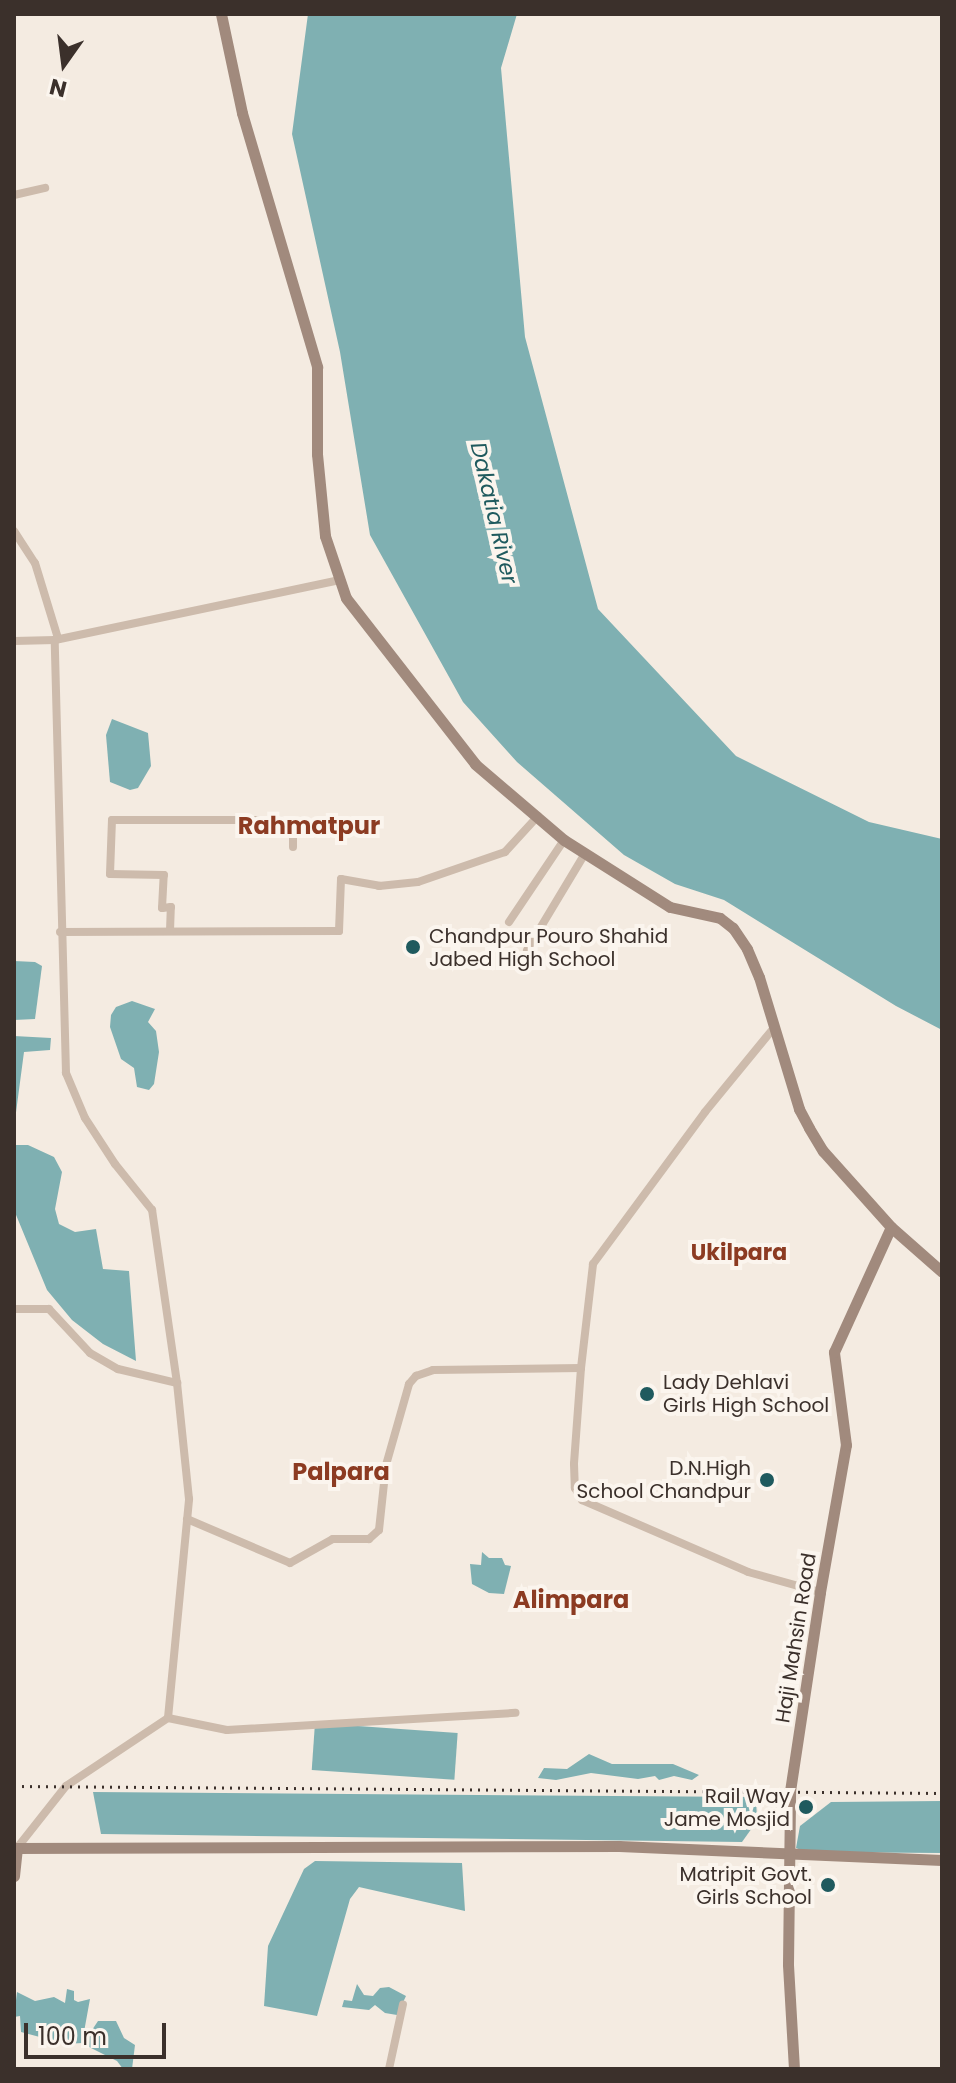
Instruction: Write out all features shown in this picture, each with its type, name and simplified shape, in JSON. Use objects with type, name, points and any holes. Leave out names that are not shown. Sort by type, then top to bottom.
[{"type":"main road","points":[[221,14],[242,113],[317,367],[317,454],[325,536],[346,598],[475,764],[564,840],[670,907],[720,918],[733,928],[747,949],[759,977],[773,1029],[809,1128],[823,1151],[891,1227],[942,1272]]},
{"type":"main road","name":"Haji Mahsin Road","points":[[794,2069],[788,1964],[790,1791],[846,1445],[834,1352],[891,1227]]},
{"type":"main road","points":[[14,1876],[15,1848],[619,1846],[942,1860]]},
{"type":"street","points":[[14,195],[45,188]]},
{"type":"street","points":[[14,531],[35,563],[56,639],[60,932],[66,1073],[85,1118],[115,1164],[152,1210],[177,1383],[189,1499],[168,1718]]},
{"type":"street","points":[[14,641],[56,639],[340,580]]},
{"type":"street","points":[[60,932],[339,931],[341,879],[379,886],[418,882],[505,852],[538,816]]},
{"type":"street","points":[[170,931],[171,907],[162,908],[164,875],[110,874],[112,820],[277,820],[293,823],[293,847]]},
{"type":"street","points":[[509,922],[564,840]]},
{"type":"street","points":[[527,950],[584,855]]},
{"type":"street","points":[[773,1029],[705,1112],[593,1264],[581,1368],[575,1488],[582,1500],[748,1572],[820,1592]]},
{"type":"street","points":[[14,1309],[49,1309],[90,1353],[118,1369],[177,1383]]},
{"type":"street","points":[[187,1519],[290,1563],[333,1539],[369,1539],[379,1530],[386,1465],[409,1384],[416,1376],[433,1370],[581,1368]]},
{"type":"street","points":[[15,1848],[66,1786],[168,1718],[227,1730],[516,1713]]},
{"type":"street","points":[[389,2069],[403,2004]]},
{"type":"water","name":"Dakatia River","points":[[308,14],[517,14],[501,68],[525,337],[598,609],[736,756],[869,822],[942,839],[942,1030],[896,1006],[724,900],[675,884],[624,855],[517,762],[463,702],[370,535],[340,352],[292,134]]},
{"type":"water","points":[[112,719],[148,733],[151,766],[138,788],[130,790],[110,782],[106,735]]},
{"type":"water","points":[[14,961],[35,962],[42,966],[35,1019],[14,1020]]},
{"type":"water","points":[[132,1001],[155,1009],[148,1022],[156,1031],[159,1052],[154,1084],[149,1090],[137,1087],[134,1068],[121,1059],[110,1027],[111,1015],[116,1007]]},
{"type":"water","points":[[14,1036],[51,1038],[50,1050],[24,1052],[15,1120]]},
{"type":"water","points":[[14,1145],[28,1145],[54,1157],[62,1172],[55,1209],[59,1224],[75,1232],[96,1229],[103,1269],[129,1271],[136,1361],[103,1344],[72,1320],[47,1290],[14,1210]]},
{"type":"water","points":[[482,1552],[489,1558],[502,1558],[505,1565],[511,1566],[504,1594],[489,1593],[472,1584],[470,1564],[481,1565]]},
{"type":"water","points":[[315,1723],[458,1733],[454,1780],[312,1770]]},
{"type":"water","points":[[589,1754],[612,1764],[673,1764],[699,1775],[692,1780],[674,1776],[659,1780],[655,1776],[638,1779],[591,1773],[556,1780],[538,1778],[544,1768],[567,1769]]},
{"type":"water","points":[[93,1792],[756,1797],[757,1821],[742,1842],[101,1834]]},
{"type":"water","points":[[942,1801],[942,1853],[806,1852],[796,1848],[800,1826],[831,1802]]},
{"type":"water","points":[[315,1861],[462,1863],[465,1911],[359,1887],[350,1899],[317,2016],[264,2006],[268,1946],[304,1869]]},
{"type":"water","points":[[357,1984],[364,1995],[373,1996],[380,1988],[389,1987],[406,1996],[397,2015],[385,2013],[375,2005],[369,2010],[342,2007],[344,2000],[352,2001]]},
{"type":"water","points":[[67,1989],[74,1991],[74,2000],[78,2002],[90,1999],[82,2043],[66,2044],[21,2032],[20,2016],[14,2017],[17,1992],[35,2001],[54,1997],[65,2003]]},
{"type":"water","points":[[98,2021],[116,2021],[124,2038],[135,2045],[132,2069],[123,2069],[117,2061],[89,2047],[90,2033]]},
{"type":"railway","points":[[14,1786],[942,1793]]},
{"type":"place","name":"Chandpur Pouro Shahid Jabed High School","points":[[413,947]]},
{"type":"place","name":"Lady Dehlavi Girls High School","points":[[647,1394]]},
{"type":"place","name":"D.N.High School Chandpur","points":[[767,1480]]},
{"type":"place","name":"Rail Way Jame Mosjid","points":[[806,1807]]},
{"type":"place","name":"Matripit Govt. Girls School","points":[[828,1885]]},
{"type":"district","name":"Rahmatpur","points":[[309,826]]},
{"type":"district","name":"Ukilpara","points":[[739,1253]]},
{"type":"district","name":"Palpara","points":[[341,1472]]},
{"type":"district","name":"Alimpara","points":[[571,1600]]}]
